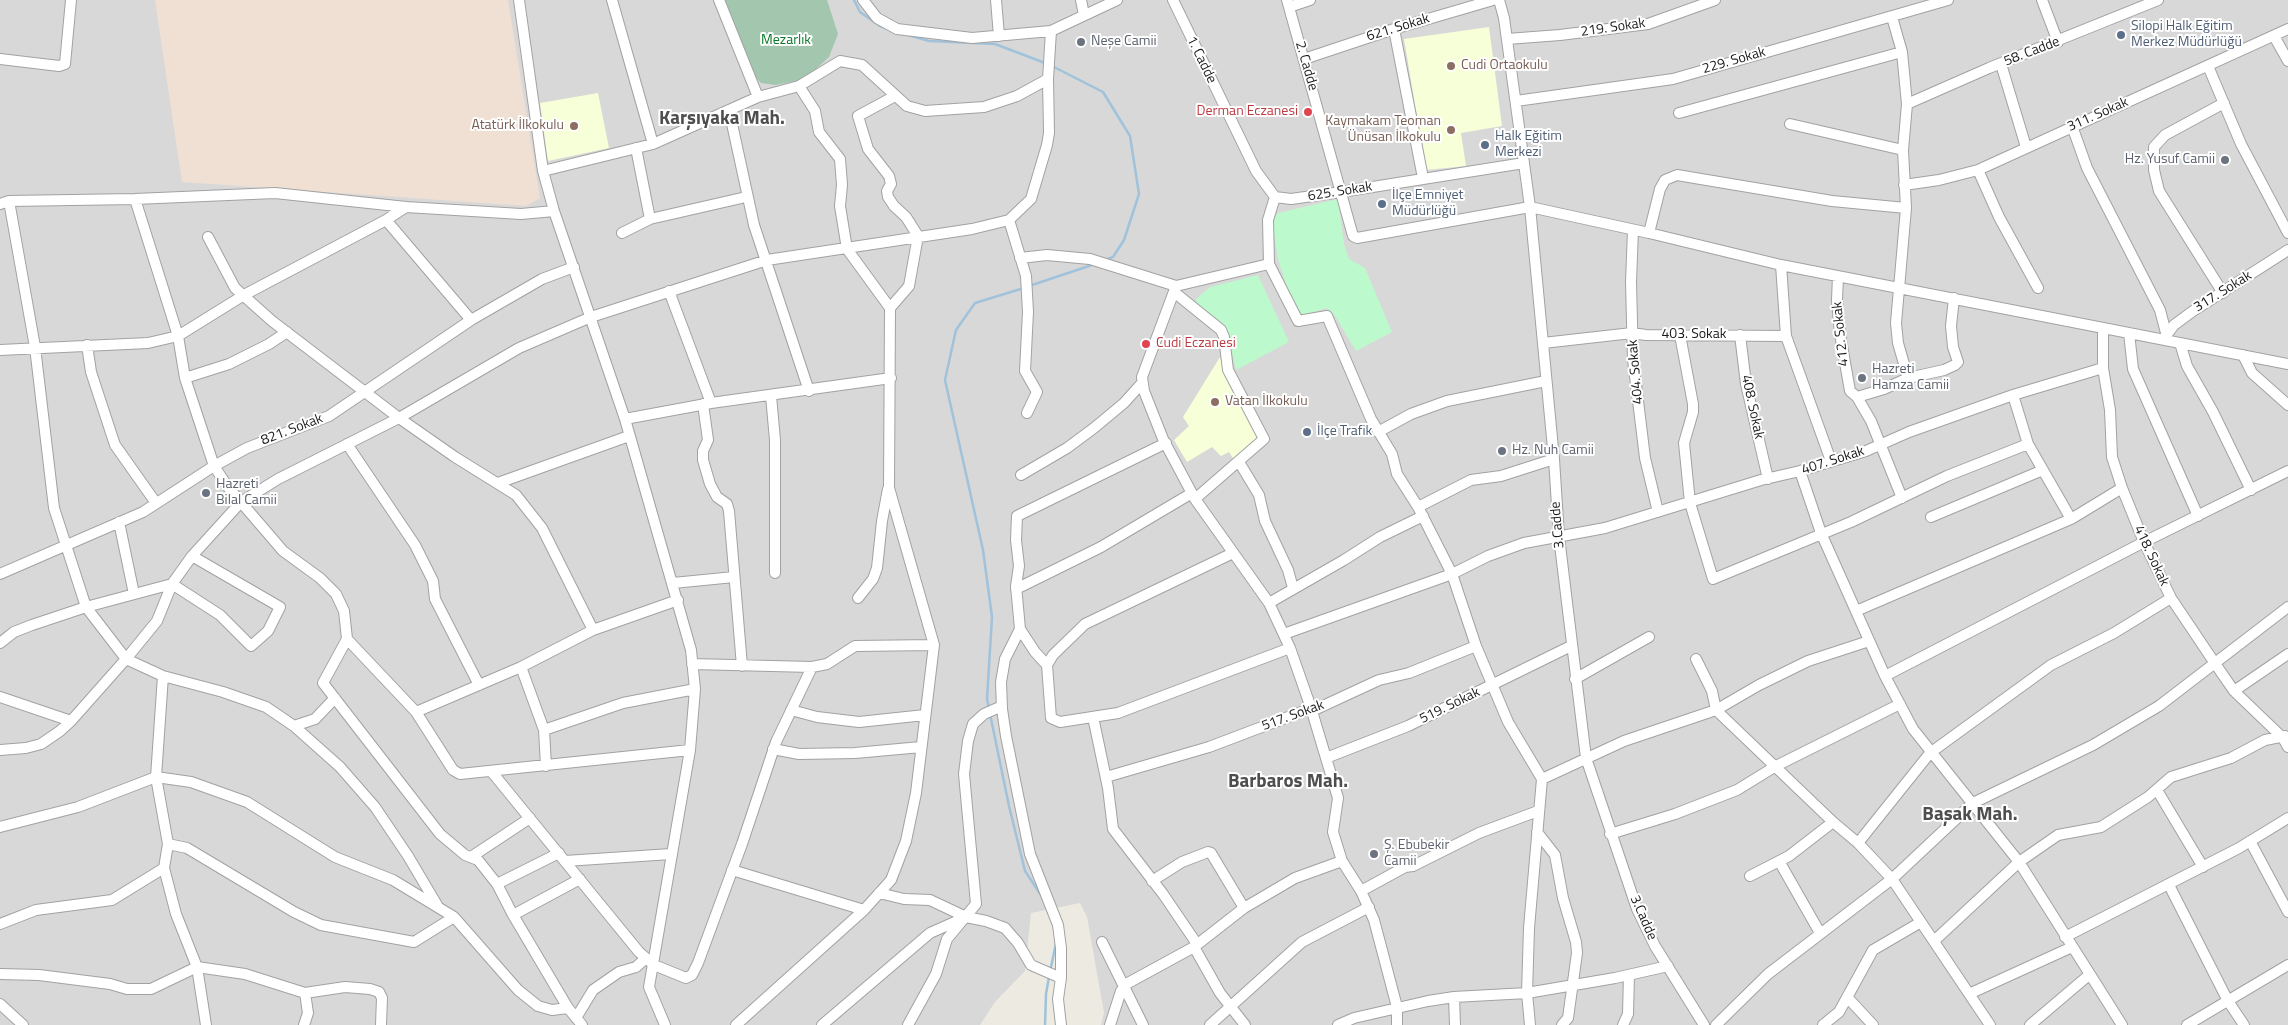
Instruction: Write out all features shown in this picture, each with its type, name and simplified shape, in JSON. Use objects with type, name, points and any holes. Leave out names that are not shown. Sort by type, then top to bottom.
[{"type":"street","points":[[0,59],[59,66],[65,64],[71,0]]},
{"type":"street","points":[[519,0],[543,171],[554,211],[625,420],[691,650],[695,689],[690,750],[649,988],[665,1025]]},
{"type":"street","points":[[612,0],[653,144]]},
{"type":"street","points":[[719,0],[758,97]]},
{"type":"street","points":[[863,0],[877,18],[897,28],[972,38],[1051,31],[1117,0]]},
{"type":"street","points":[[996,0],[999,36]]},
{"type":"street","points":[[1081,0],[1084,15]]},
{"type":"street","name":"1. Cadde","points":[[1173,0],[1256,171],[1275,197]]},
{"type":"street","points":[[1288,4],[1310,0]]},
{"type":"street","name":"621. Sokak","points":[[1304,58],[1493,0]]},
{"type":"street","name":"3.Cadde","points":[[1499,0],[1507,39],[1530,207],[1554,459],[1559,537],[1586,758],[1610,834],[1637,909],[1668,966],[1704,1025]]},
{"type":"street","name":"219. Sokak","points":[[1507,39],[1560,35],[1648,24],[1715,0]]},
{"type":"street","name":"229. Sokak","points":[[1516,101],[1673,79],[1948,0]]},
{"type":"street","points":[[2042,0],[2058,42]]},
{"type":"street","name":"58. Cadde","points":[[1907,104],[2158,0]]},
{"type":"street","name":"2. Cadde","points":[[1288,4],[1354,236],[1357,238],[1530,207]]},
{"type":"street","points":[[1892,17],[1902,52],[1907,104],[1903,150],[1906,208],[1897,288],[1896,323],[1898,343],[1908,378]]},
{"type":"street","points":[[1394,29],[1423,178]]},
{"type":"street","name":"311. Sokak","points":[[1904,185],[1939,180],[1978,170],[2288,29]]},
{"type":"street","points":[[0,750],[26,748],[40,744],[60,731],[70,721],[126,659],[157,621],[172,584],[192,556],[241,502],[278,479],[400,418],[519,348],[591,317],[767,260],[972,229],[1009,220],[1031,199],[1047,145],[1049,133],[1048,79],[1051,31]]},
{"type":"street","points":[[2274,36],[2288,61]]},
{"type":"street","points":[[1679,113],[1902,52]]},
{"type":"street","points":[[543,171],[653,144],[758,97],[799,86],[840,61],[862,65],[907,106],[926,111],[984,107],[1017,96],[1048,79]]},
{"type":"street","points":[[2001,64],[2026,147]]},
{"type":"street","points":[[2208,66],[2241,144],[2288,233]]},
{"type":"street","points":[[799,86],[815,111],[819,132],[840,159],[842,185],[840,206],[848,248],[890,308],[891,378],[888,488],[877,568],[873,578],[858,598]]},
{"type":"street","points":[[890,308],[909,286],[918,236],[906,217],[894,206],[888,197],[887,191],[891,184],[889,176],[868,149],[858,116],[895,96]]},
{"type":"street","points":[[2223,293],[2159,192],[2154,170],[2154,147],[2165,135],[2224,103]]},
{"type":"street","points":[[729,110],[746,197],[809,391]]},
{"type":"street","points":[[1790,124],[1903,150]]},
{"type":"street","points":[[2072,126],[2087,168],[2160,310],[2165,337]]},
{"type":"street","points":[[636,148],[650,219]]},
{"type":"street","name":"625. Sokak","points":[[1275,197],[1291,199],[1524,163]]},
{"type":"street","points":[[1978,170],[1999,217],[2038,288]]},
{"type":"street","points":[[1649,233],[1660,189],[1665,180],[1676,175],[1832,201],[1906,208]]},
{"type":"street","points":[[439,908],[408,856],[375,807],[340,767],[294,726],[266,707],[223,692],[163,676],[126,659],[86,607],[54,508],[36,347],[4,203],[134,200],[275,193],[406,207],[521,214],[554,211]]},
{"type":"street","points":[[622,233],[650,219],[746,197]]},
{"type":"street","points":[[1275,197],[1268,220],[1269,264],[1298,322],[1327,316],[1378,432],[1392,454],[1397,474],[1420,512],[1452,574],[1476,646],[1508,722],[1542,779],[1529,928],[1527,992],[1530,1025]]},
{"type":"street","points":[[134,200],[178,336],[185,378],[214,466],[241,502],[283,550],[320,578],[336,594],[344,611],[347,639],[323,683],[390,772],[440,834],[465,855],[478,860],[497,884],[513,915],[568,1008],[579,1022],[593,990],[619,972],[636,967],[646,958]]},
{"type":"street","points":[[0,350],[36,347],[148,344],[178,336],[244,295],[386,220],[406,207]]},
{"type":"street","points":[[1530,207],[1781,265],[2129,333],[2165,337],[2180,343],[2288,364]]},
{"type":"street","points":[[386,220],[470,320]]},
{"type":"street","points":[[1009,220],[1026,276],[1025,371],[1037,392],[1027,413]]},
{"type":"street","name":"404. Sokak","points":[[1634,230],[1631,282],[1633,360],[1645,458],[1658,512]]},
{"type":"street","points":[[208,238],[235,288],[287,332],[472,470],[498,483],[516,495],[542,528],[593,630]]},
{"type":"street","name":"317. Sokak","points":[[2165,337],[2193,311],[2288,250]]},
{"type":"street","points":[[1016,589],[1101,548],[1194,496],[1239,462],[1264,439],[1228,370],[1224,337],[1221,330],[1175,289],[1090,259],[1047,256],[1020,258]]},
{"type":"street","points":[[1175,289],[1269,264]]},
{"type":"street","points":[[1781,265],[1786,336],[1831,461]]},
{"type":"street","name":"821. Sokak","points":[[0,574],[120,522],[156,503],[214,466],[247,448],[329,416],[470,320],[542,279],[574,267]]},
{"type":"street","name":"412. Sokak","points":[[1838,276],[1838,309],[1845,372],[1850,391],[1857,396],[1881,444],[1902,498]]},
{"type":"street","points":[[1175,289],[1142,377],[1142,384],[1166,444],[1194,496],[1269,603],[1290,648],[1312,711],[1338,798],[1333,832],[1342,861],[1361,891],[1374,920],[1397,1007],[1397,1025]]},
{"type":"street","points":[[669,291],[707,404],[708,440],[703,451],[703,460],[710,484],[717,497],[727,504],[729,511],[742,666]]},
{"type":"street","points":[[1857,396],[1884,389],[1908,378],[1944,370],[1958,362],[1953,347],[1951,326],[1954,298]]},
{"type":"street","name":"418. Sokak","points":[[2103,328],[2103,368],[2110,410],[2112,457],[2122,488],[2144,542],[2171,598],[2234,691],[2286,740]]},
{"type":"street","points":[[185,378],[229,364],[269,344],[287,332]]},
{"type":"street","name":"403. Sokak","points":[[1543,343],[1632,333],[1646,335],[1786,336]]},
{"type":"street","points":[[2129,333],[2133,369],[2198,516]]},
{"type":"street","points":[[1680,335],[1693,404],[1693,412],[1684,443],[1690,503],[1713,578],[1902,498],[1947,476],[2028,444]]},
{"type":"street","name":"408. Sokak","points":[[1740,335],[1746,384],[1768,479]]},
{"type":"street","points":[[2180,343],[2187,366],[2213,412],[2251,490]]},
{"type":"street","points":[[87,345],[91,372],[115,445],[156,503]]},
{"type":"street","points":[[2243,355],[2252,373],[2288,405]]},
{"type":"street","name":"407. Sokak","points":[[1284,634],[1452,574],[1488,556],[1524,543],[1604,528],[1768,479],[1800,472],[1866,451],[1908,432],[2012,395],[2103,368]]},
{"type":"street","points":[[625,420],[707,404],[891,378]]},
{"type":"street","points":[[1378,432],[1411,414],[1447,401],[1546,380]]},
{"type":"street","points":[[1021,475],[1067,448],[1094,428],[1124,403],[1142,384]]},
{"type":"street","points":[[2012,395],[2028,444],[2071,519]]},
{"type":"street","points":[[771,396],[775,440],[775,573]]},
{"type":"street","points":[[498,483],[629,436]]},
{"type":"street","points":[[347,444],[415,545],[433,581],[435,598],[479,685]]},
{"type":"street","points":[[1047,665],[1035,652],[1020,630],[1016,589],[1019,566],[1016,540],[1017,516],[1166,444]]},
{"type":"street","points":[[1269,603],[1344,560],[1470,480],[1501,476],[1554,459]]},
{"type":"street","points":[[1239,462],[1259,495],[1265,521],[1288,570],[1293,588]]},
{"type":"street","points":[[1931,517],[2043,470]]},
{"type":"street","points":[[1885,676],[2144,542],[2288,471]]},
{"type":"street","points":[[1800,472],[1821,533],[1885,676],[1913,729],[1930,753],[1973,803],[2019,862],[2122,1025]]},
{"type":"street","points":[[736,1025],[864,910],[891,880],[906,841],[916,793],[934,645],[888,488]]},
{"type":"street","points":[[1856,611],[2071,519],[2122,488]]},
{"type":"street","points":[[120,522],[134,594]]},
{"type":"street","points":[[1233,553],[1085,624],[1053,655],[1047,665],[1052,718],[1060,722],[1118,713],[1290,648]]},
{"type":"street","points":[[0,643],[14,632],[86,607],[172,584],[220,615],[250,646],[268,631],[280,607],[192,556]]},
{"type":"street","points":[[673,583],[734,577]]},
{"type":"street","points":[[1858,843],[1930,753],[2051,665],[2114,633],[2171,598]]},
{"type":"street","points":[[416,712],[521,667],[593,630],[678,600]]},
{"type":"street","points":[[1716,1025],[1768,974],[1892,879],[1973,803],[2093,745],[2159,706],[2288,607]]},
{"type":"street","points":[[1020,630],[1005,659],[1001,682],[1002,706],[1006,736],[1030,854],[1058,925],[1058,999],[1061,1025]]},
{"type":"street","points":[[1576,680],[1649,637]]},
{"type":"street","points":[[347,639],[416,712],[453,770],[460,774],[690,750]]},
{"type":"street","points":[[1542,779],[1624,741],[1716,710],[1759,684],[1808,661],[1869,641]]},
{"type":"street","points":[[692,664],[812,667],[827,664],[855,646],[934,645]]},
{"type":"street","name":"517. Sokak","points":[[1106,777],[1209,747],[1304,711],[1312,711],[1379,680],[1409,673],[1476,646]]},
{"type":"street","name":"519. Sokak","points":[[1326,758],[1408,726],[1571,646]]},
{"type":"street","points":[[2234,691],[2288,654]]},
{"type":"street","points":[[1696,659],[1712,691],[1716,710],[1833,822],[1858,843],[1892,879],[1990,1025]]},
{"type":"street","points":[[521,667],[544,730],[546,766]]},
{"type":"street","points":[[492,771],[646,958],[654,965],[686,978],[692,975],[732,870],[773,749],[812,667]]},
{"type":"street","points":[[163,676],[156,777],[168,844],[164,868],[176,914],[197,967],[206,1025]]},
{"type":"street","points":[[544,730],[623,703],[695,689]]},
{"type":"street","points":[[0,697],[70,721]]},
{"type":"street","points":[[294,726],[315,719],[335,698]]},
{"type":"street","points":[[1610,834],[1675,814],[1737,790],[1776,766],[1900,704]]},
{"type":"street","points":[[908,1025],[936,974],[948,939],[976,904],[964,774],[968,741],[973,724],[984,714],[1002,706]]},
{"type":"street","points":[[791,710],[818,717],[859,722],[925,715]]},
{"type":"street","points":[[1093,717],[1106,777],[1113,829],[1152,880],[1196,945],[1220,993],[1245,1025]]},
{"type":"street","points":[[1934,941],[2019,862],[2058,835],[2101,827],[2157,790],[2171,777],[2231,758],[2265,740],[2286,740]]},
{"type":"street","points":[[773,749],[808,754],[855,753],[921,747]]},
{"type":"street","points":[[0,827],[78,807],[156,777],[191,782],[247,802],[334,857],[393,880],[454,917],[518,990],[538,1006],[552,1010],[568,1008]]},
{"type":"street","points":[[2157,790],[2203,867]]},
{"type":"street","points":[[1361,891],[1405,867],[1412,866],[1478,833],[1538,811]]},
{"type":"street","points":[[471,857],[530,818]]},
{"type":"street","points":[[2066,937],[2169,886],[2288,818]]},
{"type":"street","points":[[1750,876],[1779,861],[1810,841],[1833,822]]},
{"type":"street","points":[[1537,832],[1555,855],[1563,898],[1576,942],[1577,953],[1571,985],[1568,1018],[1562,1025]]},
{"type":"street","points":[[2250,841],[2288,912]]},
{"type":"street","points":[[168,844],[187,848],[294,912],[321,925],[414,942],[454,917]]},
{"type":"street","points":[[1152,880],[1182,862],[1208,852],[1244,908]]},
{"type":"street","points":[[497,884],[562,857],[671,854]]},
{"type":"street","points":[[1110,1025],[1121,991],[1128,983],[1196,945],[1244,908],[1295,878],[1342,861]]},
{"type":"street","points":[[1779,861],[1820,934]]},
{"type":"street","points":[[0,924],[36,910],[112,900],[164,868]]},
{"type":"street","points":[[732,870],[864,910]]},
{"type":"street","points":[[513,915],[580,879]]},
{"type":"street","points":[[2169,886],[2228,1001],[2244,1025]]},
{"type":"street","points":[[879,893],[904,899],[930,900],[966,917],[986,921],[1005,928],[1018,943],[1031,965],[1058,977]]},
{"type":"street","points":[[1210,1025],[1302,942],[1369,908]]},
{"type":"street","points":[[822,1025],[930,933],[966,917]]},
{"type":"street","points":[[1823,1025],[1839,1012],[1873,950],[1921,922]]},
{"type":"street","points":[[1102,942],[1144,1025]]},
{"type":"street","points":[[1969,994],[2072,947]]},
{"type":"street","points":[[2187,1025],[2288,965]]},
{"type":"street","points":[[1338,1025],[1354,1018],[1397,1007],[1454,997],[1527,992],[1628,975],[1668,966]]},
{"type":"street","points":[[0,974],[39,975],[110,984],[127,989],[151,990],[197,967],[245,974],[305,993],[345,987],[379,992],[382,998],[381,1025]]},
{"type":"street","points":[[2030,1025],[2089,974]]},
{"type":"street","points":[[1623,1025],[1628,1014],[1628,975]]},
{"type":"street","points":[[304,1025],[308,1013],[305,993]]},
{"type":"street","points":[[1454,997],[1455,1025]]},
{"type":"street","points":[[1847,997],[1873,1025]]},
{"type":"street","points":[[0,1004],[23,1025]]},
{"type":"shaded area","points":[[0,0],[2288,0],[2288,1025],[1101,1025],[1104,1013],[1087,917],[1080,903],[1031,913],[1025,971],[995,1002],[980,1025],[0,1025]]},
{"type":"shaded area","points":[[155,0],[508,0],[540,198],[526,206],[182,182]]},
{"type":"shaded area","points":[[1489,27],[1502,126],[1461,133],[1466,166],[1426,170],[1404,39]]},
{"type":"shaded area","name":"Atatürk İlkokulu","points":[[598,93],[609,148],[548,161],[540,103]]},
{"type":"shaded area","points":[[1338,199],[1344,244],[1349,259],[1365,268],[1392,332],[1356,351],[1335,316],[1327,308],[1303,315],[1293,308],[1278,259],[1272,221],[1278,213]]},
{"type":"shaded area","points":[[1258,275],[1289,342],[1236,370],[1226,328],[1197,304],[1196,299],[1210,287]]},
{"type":"shaded area","name":"Vatan İlkokulu","points":[[1220,357],[1230,386],[1258,438],[1234,460],[1229,452],[1221,456],[1212,447],[1187,462],[1174,440],[1189,426],[1183,417]]},
{"type":"green space","name":"Mezarlık","points":[[725,0],[827,0],[838,34],[829,57],[805,79],[775,85],[761,83],[754,76]]},
{"type":"waterway","points":[[854,0],[860,12],[880,26],[888,29]]},
{"type":"waterway","points":[[908,35],[929,41],[995,44],[1045,63]]},
{"type":"waterway","points":[[1052,66],[1103,92],[1130,136],[1139,194],[1124,240],[1113,257],[1105,260]]},
{"type":"waterway","points":[[1029,286],[1095,264]]},
{"type":"waterway","points":[[989,709],[987,699],[992,617],[983,550],[945,380],[956,330],[975,303],[1024,288]]},
{"type":"waterway","points":[[990,714],[1025,871],[1041,895]]},
{"type":"waterway","points":[[1050,972],[1056,943]]},
{"type":"waterway","points":[[1045,1025],[1046,994],[1049,977]]},
{"type":"place","name":"Silopi Halk Eğitim Merkez Müdürlüğü","points":[[2121,35]]},
{"type":"place","name":"Neşe Camii","points":[[1081,42]]},
{"type":"place","name":"Cudi Ortaokulu","points":[[1451,66]]},
{"type":"place","name":"Derman Eczanesi","points":[[1308,112]]},
{"type":"place","name":"Atatürk İlkokulu","points":[[574,126]]},
{"type":"place","name":"Kaymakam Teoman Ünüsan İlkokulu","points":[[1451,130]]},
{"type":"place","name":"Halk Eğitim Merkezi","points":[[1485,145]]},
{"type":"place","name":"Hz. Yusuf Camii","points":[[2225,160]]},
{"type":"place","name":"İlçe Emniyet Müdürlüğü","points":[[1382,204]]},
{"type":"place","name":"Cudi Eczanesi","points":[[1146,344]]},
{"type":"place","name":"Hazreti Hamza Camii","points":[[1862,378]]},
{"type":"place","name":"Vatan İlkokulu","points":[[1215,402]]},
{"type":"place","name":"İlçe Trafik","points":[[1307,432]]},
{"type":"place","name":"Hz. Nuh Camii","points":[[1502,451]]},
{"type":"place","name":"Hazreti Bilal Camii","points":[[206,493]]},
{"type":"place","name":"Ş. Ebubekir Camii","points":[[1374,854]]},
{"type":"district","name":"Karşıyaka Mah.","points":[[722,119]]},
{"type":"district","name":"Barbaros Mah.","points":[[1288,782]]},
{"type":"district","name":"Başak Mah.","points":[[1970,815]]}]
